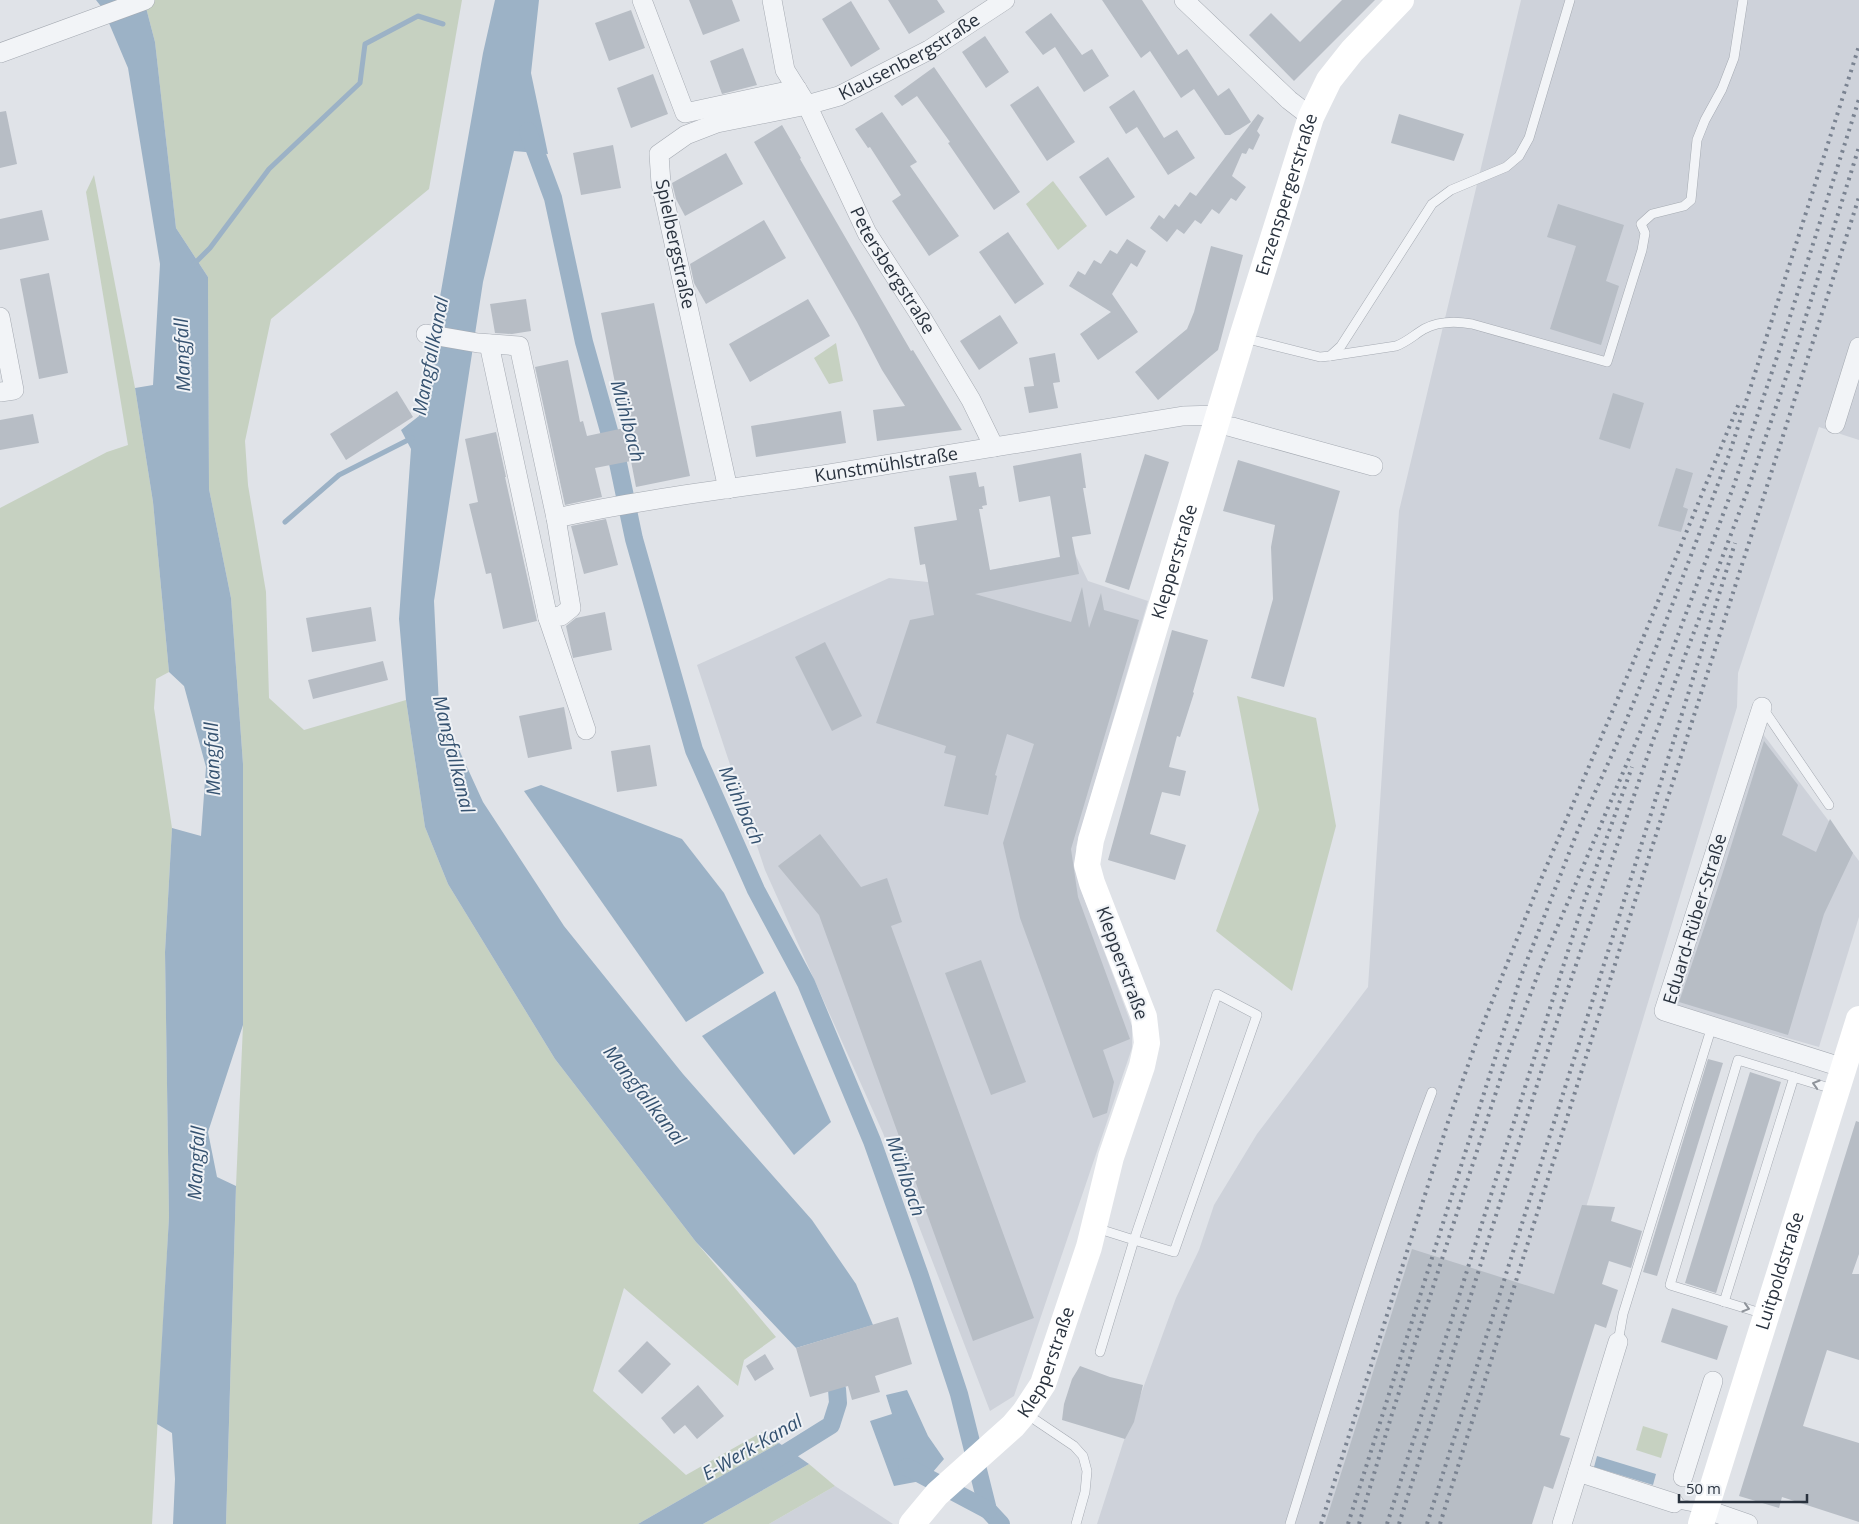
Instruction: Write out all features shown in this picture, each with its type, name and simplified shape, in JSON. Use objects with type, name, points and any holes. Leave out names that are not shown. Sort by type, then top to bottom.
[{"type":"street","points":[[0,53],[145,0]]},
{"type":"street","points":[[642,0],[685,113],[797,89]]},
{"type":"street","name":"Petersbergstraße","points":[[772,0],[785,70],[807,105],[867,233],[966,390],[994,447]]},
{"type":"street","name":"Klausenbergstraße","points":[[807,105],[839,96],[929,50],[982,17],[1005,0]]},
{"type":"street","points":[[1184,0],[1289,100],[1311,117]]},
{"type":"street","name":"Enzenspergerstraße","points":[[1217,419],[1311,117],[1329,80],[1352,51],[1401,0]]},
{"type":"street","name":"Spielbergstraße","points":[[728,489],[661,184],[658,154],[686,135],[717,123],[807,105]]},
{"type":"street","points":[[0,318],[14,390],[0,392]]},
{"type":"street","points":[[426,334],[484,344],[519,346],[556,518],[571,608],[561,616],[548,618]]},
{"type":"street","points":[[484,344],[548,618],[586,730]]},
{"type":"street","points":[[1835,424],[1859,347]]},
{"type":"street","name":"Kunstmühlstraße","points":[[556,518],[646,499],[728,489],[1182,416],[1217,419],[1232,427],[1373,466]]},
{"type":"street","name":"Klepperstraße","points":[[912,1524],[937,1494],[1013,1426],[1034,1399],[1045,1376],[1089,1247],[1111,1158],[1142,1066],[1147,1044],[1144,1017],[1092,883],[1087,865],[1091,840],[1217,419]]},
{"type":"street","name":"Eduard-Rüber-Straße","points":[[1762,707],[1687,959],[1664,1011],[1712,1026],[1840,1079]]},
{"type":"street","name":"Luitpoldstraße","points":[[1703,1517],[1859,1019]]},
{"type":"street","points":[[1562,1524],[1618,1342]]},
{"type":"street","points":[[1683,1477],[1713,1381]]},
{"type":"street","points":[[1578,1472],[1674,1503]]},
{"type":"street","points":[[1703,1517],[1748,1524]]},
{"type":"lane","points":[[1330,356],[1341,346],[1432,204],[1451,190],[1506,167],[1519,156],[1529,138],[1570,0]]},
{"type":"lane","points":[[1242,337],[1320,357],[1396,346],[1436,324],[1455,322],[1472,324],[1607,362],[1642,250],[1645,233],[1641,224],[1652,214],[1684,206],[1690,200],[1697,140],[1705,120],[1722,89],[1734,58],[1743,0]]},
{"type":"lane","points":[[1762,707],[1829,805]]},
{"type":"lane","points":[[1094,1227],[1134,1240],[1174,1252],[1257,1015],[1217,994],[1134,1240],[1100,1352]]},
{"type":"lane","points":[[1618,1342],[1623,1314],[1712,1026]]},
{"type":"lane","points":[[1767,1315],[1670,1285],[1721,1113],[1738,1060],[1794,1077],[1840,1079]]},
{"type":"lane","points":[[1724,1302],[1794,1077]]},
{"type":"lane","points":[[1290,1524],[1355,1316],[1432,1092]]},
{"type":"lane","points":[[1024,1413],[1074,1446],[1083,1456],[1087,1478],[1076,1524]]},
{"type":"lane","points":[[1674,1503],[1703,1517]]},
{"type":"shaded area","points":[[1521,0],[1859,0],[1859,440],[1819,427],[1738,673],[1737,707],[1593,1185],[1484,1524],[1097,1524],[1123,1443],[1176,1298],[1199,1250],[1214,1205],[1257,1134],[1368,987],[1399,511]]},
{"type":"shaded area","points":[[1075,554],[1088,581],[1148,601],[1076,847],[1083,895],[1132,1026],[1132,1048],[1014,1396],[990,1411],[883,1133],[765,870],[697,665],[889,578],[928,582]]},
{"type":"shaded area","points":[[1763,734],[1859,861],[1859,917],[1819,1047],[1675,1006]]},
{"type":"shaded area","points":[[835,1486],[893,1524],[769,1524]]},
{"type":"green space","points":[[144,0],[462,0],[429,189],[271,319],[245,441],[248,485],[266,592],[269,698],[304,730],[406,700],[425,827],[448,884],[555,1059],[696,1242],[776,1337],[744,1360],[738,1386],[624,1288],[593,1391],[686,1475],[762,1432],[779,1443],[638,1524],[226,1524],[236,1186],[243,1025],[243,764],[231,598],[209,489],[208,277],[176,228],[155,42]]},
{"type":"green space","points":[[94,175],[135,388],[153,502],[169,672],[156,679],[154,708],[172,828],[165,952],[169,1217],[152,1524],[0,1524],[0,508],[107,452],[128,445],[86,192]]},
{"type":"green space","points":[[1053,181],[1087,226],[1058,250],[1026,204]]},
{"type":"green space","points":[[836,343],[843,381],[829,384],[814,358]]},
{"type":"green space","points":[[1237,696],[1316,718],[1336,826],[1292,991],[1216,931],[1259,810]]},
{"type":"green space","points":[[1643,1426],[1668,1434],[1661,1458],[1636,1450]]},
{"type":"green space","points":[[809,1464],[835,1486],[769,1524],[703,1524]]},
{"type":"water","name":"Mangfall","points":[[96,0],[144,0],[155,42],[176,228],[208,277],[209,489],[231,598],[243,764],[243,1025],[208,1132],[217,1177],[236,1186],[226,1524],[173,1524],[175,1479],[172,1433],[157,1424],[169,1217],[165,952],[172,828],[201,836],[206,767],[184,686],[169,672],[153,502],[135,388],[153,385],[160,264],[128,68],[103,9]]},
{"type":"water","name":"Mangfallkanal","points":[[495,0],[539,0],[531,73],[548,154],[514,151],[483,282],[434,601],[439,706],[483,802],[564,926],[683,1074],[812,1220],[856,1284],[873,1325],[796,1348],[696,1242],[555,1059],[448,884],[425,827],[406,700],[399,619],[411,449],[401,430],[419,416],[483,53]]},
{"type":"water","points":[[541,785],[682,839],[724,893],[764,973],[686,1022],[524,791]]},
{"type":"water","points":[[775,991],[831,1122],[794,1155],[702,1036]]},
{"type":"water","points":[[907,1390],[928,1436],[944,1459],[926,1480],[894,1486],[870,1421],[892,1414],[886,1395]]},
{"type":"water","points":[[779,1443],[809,1464],[703,1524],[638,1524]]},
{"type":"water","points":[[1597,1456],[1656,1474],[1653,1485],[1594,1467]]},
{"type":"building","points":[[689,0],[732,0],[740,21],[703,35]]},
{"type":"building","points":[[888,0],[937,0],[945,12],[909,34]]},
{"type":"building","points":[[1102,0],[1142,0],[1178,55],[1187,49],[1218,96],[1229,88],[1251,122],[1230,135],[1225,135],[1194,89],[1181,98],[1150,51],[1141,58]]},
{"type":"building","points":[[1342,0],[1375,0],[1294,81],[1249,35],[1271,13],[1300,42]]},
{"type":"building","points":[[851,1],[880,49],[851,67],[822,19]]},
{"type":"building","points":[[631,10],[645,48],[609,61],[595,23]]},
{"type":"building","points":[[1051,13],[1082,55],[1092,49],[1109,76],[1084,92],[1055,47],[1043,55],[1025,32]]},
{"type":"building","points":[[985,36],[1009,72],[986,88],[962,52]]},
{"type":"building","points":[[743,48],[757,85],[722,94],[710,61]]},
{"type":"building","points":[[934,67],[1020,192],[994,210],[948,143],[950,142],[917,96],[902,106],[894,96]]},
{"type":"building","points":[[653,74],[668,114],[631,128],[617,88]]},
{"type":"building","points":[[1038,86],[1075,142],[1047,161],[1010,105]]},
{"type":"building","points":[[1134,90],[1164,138],[1177,130],[1195,158],[1168,175],[1137,127],[1126,134],[1109,107]]},
{"type":"building","points":[[6,111],[17,164],[0,168],[0,112]]},
{"type":"building","points":[[882,112],[917,162],[910,166],[959,236],[929,256],[892,201],[901,195],[870,147],[868,148],[855,129]]},
{"type":"building","points":[[1258,114],[1264,118],[1257,131],[1260,135],[1253,150],[1249,148],[1246,154],[1242,153],[1232,176],[1246,187],[1236,201],[1231,198],[1219,214],[1212,209],[1201,224],[1195,220],[1184,234],[1177,229],[1167,242],[1150,228],[1159,215],[1164,219],[1175,204],[1179,207],[1190,192],[1196,196]]},
{"type":"building","points":[[1399,114],[1464,134],[1454,161],[1391,143]]},
{"type":"building","points":[[782,125],[911,351],[913,350],[962,430],[877,441],[873,410],[905,406],[882,370],[857,322],[754,142]]},
{"type":"building","points":[[613,145],[621,188],[581,195],[573,153]]},
{"type":"building","points":[[726,153],[743,184],[685,216],[676,199],[672,183]]},
{"type":"building","points":[[1108,157],[1135,197],[1106,216],[1079,177]]},
{"type":"building","points":[[1558,204],[1624,225],[1606,281],[1619,286],[1601,345],[1550,329],[1576,246],[1547,237]]},
{"type":"building","points":[[42,210],[49,240],[0,250],[0,219]]},
{"type":"building","points":[[764,220],[786,258],[706,304],[694,283],[690,264]]},
{"type":"building","points":[[1008,232],[1044,284],[1015,304],[979,252]]},
{"type":"building","points":[[1127,239],[1146,251],[1137,267],[1131,263],[1112,294],[1138,332],[1098,360],[1080,334],[1111,312],[1069,286],[1078,271],[1085,275],[1094,260],[1101,264],[1110,250],[1117,254]]},
{"type":"building","points":[[1211,246],[1243,255],[1218,350],[1158,400],[1135,372],[1187,329],[1194,312]]},
{"type":"building","points":[[49,273],[68,373],[39,379],[20,279]]},
{"type":"building","points":[[526,299],[531,331],[512,334],[495,333],[490,304]]},
{"type":"building","points":[[808,299],[830,336],[750,382],[729,344]]},
{"type":"building","points":[[654,303],[690,476],[636,487],[631,461],[595,468],[602,497],[565,505],[535,367],[568,360],[580,422],[583,421],[587,436],[624,428],[601,313]]},
{"type":"building","points":[[1000,315],[1018,343],[979,370],[960,341]]},
{"type":"building","points":[[1055,353],[1060,382],[1053,383],[1058,408],[1029,413],[1024,387],[1034,386],[1029,358]]},
{"type":"building","points":[[397,391],[413,417],[346,460],[330,434]]},
{"type":"building","points":[[1613,393],[1644,403],[1630,449],[1599,439]]},
{"type":"building","points":[[841,411],[846,443],[756,457],[751,426]]},
{"type":"building","points":[[33,414],[39,443],[0,450],[0,420]]},
{"type":"building","points":[[496,432],[537,621],[503,629],[491,573],[486,574],[469,504],[478,502],[465,439]]},
{"type":"building","points":[[1081,453],[1086,488],[1083,488],[1091,534],[1072,537],[1079,574],[975,594],[1071,622],[1082,587],[1089,628],[1101,593],[1104,610],[1139,620],[1071,849],[1078,897],[1130,1039],[1103,1050],[1114,1082],[1107,1113],[1093,1118],[1020,918],[1003,843],[1034,744],[1007,734],[995,775],[997,776],[988,815],[944,806],[956,756],[944,753],[946,746],[876,723],[910,620],[934,615],[925,564],[920,565],[914,527],[957,520],[949,476],[976,472],[979,487],[984,486],[987,505],[982,506],[983,509],[979,509],[990,570],[1060,557],[1050,496],[1019,502],[1013,466]]},
{"type":"building","points":[[1145,454],[1169,462],[1129,590],[1105,582]]},
{"type":"building","points":[[1238,460],[1340,491],[1284,687],[1251,678],[1273,599],[1271,547],[1275,525],[1223,511]]},
{"type":"building","points":[[1676,468],[1693,473],[1683,507],[1688,509],[1681,532],[1658,526]]},
{"type":"building","points":[[606,519],[618,565],[584,574],[571,526]]},
{"type":"building","points":[[371,607],[376,641],[312,652],[306,618]]},
{"type":"building","points":[[605,612],[612,650],[573,658],[566,626],[576,618]]},
{"type":"building","points":[[1172,630],[1208,640],[1194,693],[1180,737],[1177,736],[1169,767],[1186,771],[1180,796],[1162,792],[1150,834],[1186,845],[1175,880],[1108,860]]},
{"type":"building","points":[[825,642],[862,716],[832,731],[795,657]]},
{"type":"building","points":[[383,661],[388,680],[313,699],[308,680]]},
{"type":"building","points":[[564,707],[572,749],[528,758],[519,716]]},
{"type":"building","points":[[1764,741],[1798,785],[1782,835],[1816,852],[1830,819],[1853,853],[1824,914],[1788,1035],[1679,1002],[1722,875]]},
{"type":"building","points":[[650,745],[657,786],[617,792],[611,751]]},
{"type":"building","points":[[820,834],[861,887],[887,878],[902,922],[891,926],[1034,1318],[973,1341],[819,915],[778,866]]},
{"type":"building","points":[[981,960],[1026,1082],[991,1095],[945,973]]},
{"type":"building","points":[[1708,1059],[1723,1063],[1657,1276],[1643,1272]]},
{"type":"building","points":[[1750,1072],[1781,1082],[1716,1293],[1685,1283]]},
{"type":"building","points":[[1856,1121],[1859,1122],[1859,1254],[1852,1274],[1859,1274],[1859,1360],[1827,1350],[1803,1426],[1859,1443],[1859,1522],[1782,1497],[1779,1508],[1739,1496]]},
{"type":"building","points":[[1582,1205],[1615,1207],[1611,1221],[1642,1231],[1631,1268],[1609,1261],[1602,1284],[1618,1290],[1606,1328],[1595,1324],[1560,1435],[1570,1438],[1553,1489],[1544,1486],[1532,1524],[1325,1524],[1412,1249],[1554,1294]]},
{"type":"building","points":[[1672,1308],[1728,1326],[1717,1360],[1661,1342]]},
{"type":"building","points":[[898,1317],[912,1364],[875,1376],[880,1392],[852,1400],[848,1386],[810,1397],[796,1348]]},
{"type":"building","points":[[647,1341],[671,1364],[642,1394],[618,1371]]},
{"type":"building","points":[[765,1354],[774,1369],[755,1381],[746,1366]]},
{"type":"building","points":[[1080,1366],[1110,1377],[1143,1385],[1134,1422],[1125,1439],[1062,1420],[1064,1404],[1072,1379]]},
{"type":"building","points":[[698,1385],[724,1416],[697,1439],[685,1425],[674,1434],[661,1418]]},
{"type":"waterway","points":[[193,265],[210,248],[269,169],[360,83],[365,44],[418,16],[443,24]]},
{"type":"waterway","name":"Mühlbach","points":[[528,131],[553,198],[584,342],[618,463],[634,539],[694,750],[756,890],[806,983],[872,1141],[959,1394],[988,1510],[1001,1524]]},
{"type":"waterway","points":[[285,522],[339,475],[412,438]]},
{"type":"waterway","name":"E-Werk-Kanal","points":[[770,1463],[831,1425],[838,1403],[837,1389]]},
{"type":"waterway","points":[[907,1467],[988,1510]]},
{"type":"railway","points":[[1348,1524],[1521,976],[1578,830],[1615,748],[1657,645],[1729,455],[1859,46]]},
{"type":"railway","points":[[1359,1524],[1392,1414],[1509,1052],[1542,963],[1653,702],[1734,485],[1782,342],[1859,99]]},
{"type":"railway","points":[[1399,1524],[1561,1009],[1652,743],[1747,492],[1796,348],[1859,147]]},
{"type":"railway","points":[[1440,1524],[1627,926],[1859,197]]},
{"type":"railway","points":[[1321,1524],[1448,1122],[1479,1034],[1539,884],[1632,665],[1740,401]]},
{"type":"railway","points":[[1427,1524],[1735,543]]},
{"type":"railway","points":[[1387,1524],[1581,910],[1632,767]]}]
